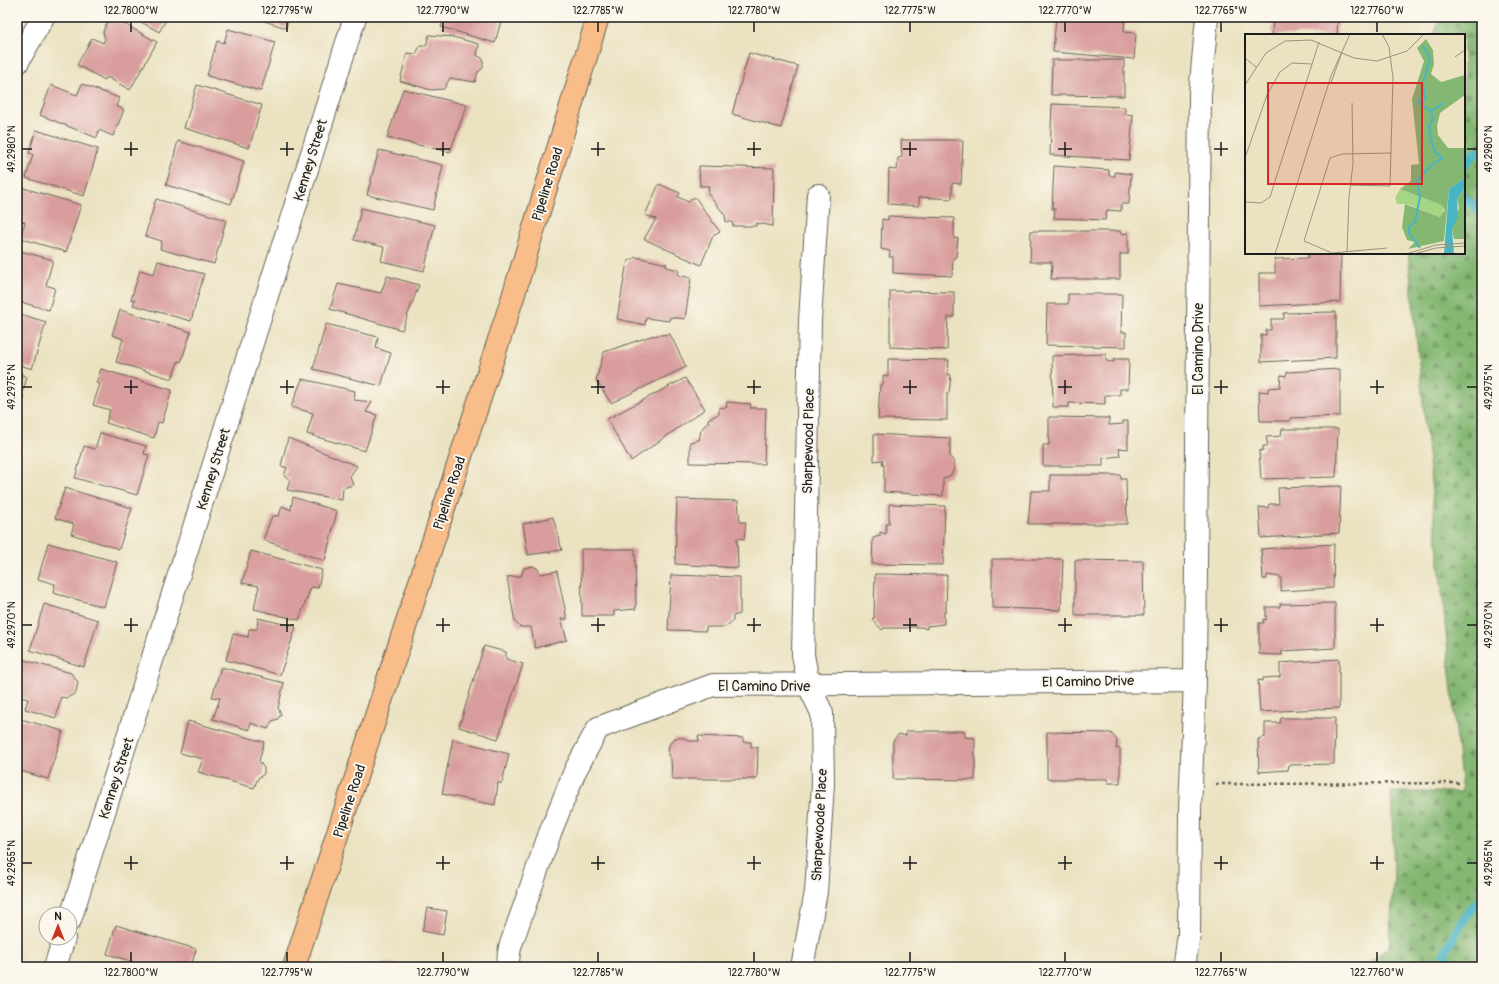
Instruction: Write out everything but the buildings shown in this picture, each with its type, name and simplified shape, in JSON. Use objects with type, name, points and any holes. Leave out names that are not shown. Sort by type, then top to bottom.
[{"type":"main road","name":"Pipeline Road","points":[[294,967],[512,300],[598,17]]},
{"type":"street","points":[[17,63],[43,17]]},
{"type":"street","name":"Kenney Street","points":[[74,906],[355,17]]},
{"type":"street","name":"El Camino Drive","points":[[1184,967],[1189,935],[1190,810],[1195,681],[1200,94],[1207,17]]},
{"type":"street","name":"Sharpewood Place","points":[[809,686],[802,655],[810,320],[818,195]]},
{"type":"street","name":"El Camino Drive","points":[[507,967],[510,948],[550,833],[575,771],[598,728],[713,685],[809,686],[1195,681]]},
{"type":"street","name":"Sharpewoode Place","points":[[802,967],[816,892],[823,784],[822,713],[809,686]]},
{"type":"street","points":[[55,967],[62,946]]},
{"type":"path","points":[[1211,784],[1461,783]]},
{"type":"green space","points":[[1440,17],[1482,17],[1482,967],[1363,967],[1389,948],[1394,874],[1391,792],[1462,792],[1408,254],[1465,254],[1465,34],[1434,34]]},
{"type":"waterway","points":[[1465,164],[1475,153],[1482,152]]},
{"type":"waterway","points":[[1465,198],[1482,213]]},
{"type":"waterway","points":[[1444,967],[1446,949],[1469,911],[1482,898]]}]
